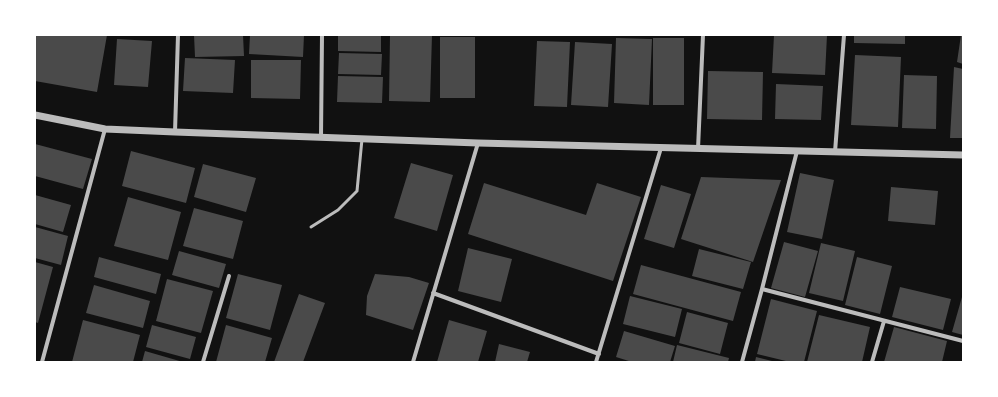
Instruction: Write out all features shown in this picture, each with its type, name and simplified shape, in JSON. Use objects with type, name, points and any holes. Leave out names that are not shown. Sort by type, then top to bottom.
[{"type":"street","points":[[175,132],[178,35]]},
{"type":"street","points":[[321,137],[322,35]]},
{"type":"street","points":[[698,149],[703,35]]},
{"type":"street","points":[[835,152],[844,35]]},
{"type":"street","points":[[35,115],[105,129],[478,143],[963,155]]},
{"type":"street","points":[[42,362],[105,129]]},
{"type":"street","points":[[413,362],[478,143]]},
{"type":"street","points":[[596,362],[661,148]]},
{"type":"street","points":[[742,362],[797,151]]},
{"type":"street","points":[[203,362],[229,276]]},
{"type":"street","points":[[762,289],[963,341]]},
{"type":"street","points":[[433,293],[599,354]]},
{"type":"street","points":[[872,362],[884,321]]},
{"type":"lane","points":[[311,227],[338,210],[357,191],[362,139]]},
{"type":"building","points":[[35,35],[107,35],[97,92],[35,81]]},
{"type":"building","points":[[194,35],[243,35],[244,56],[195,57]]},
{"type":"building","points":[[250,35],[304,35],[303,57],[249,54]]},
{"type":"building","points":[[338,35],[381,35],[381,52],[338,51]]},
{"type":"building","points":[[390,35],[432,35],[430,102],[389,101]]},
{"type":"building","points":[[774,35],[827,35],[825,75],[772,73]]},
{"type":"building","points":[[854,35],[905,35],[905,44],[854,43]]},
{"type":"building","points":[[961,35],[963,35],[963,64],[957,62]]},
{"type":"building","points":[[440,37],[475,37],[475,98],[440,98]]},
{"type":"building","points":[[616,38],[652,39],[649,105],[614,103]]},
{"type":"building","points":[[653,38],[684,38],[684,105],[653,105]]},
{"type":"building","points":[[117,39],[152,41],[148,87],[114,85]]},
{"type":"building","points":[[537,41],[570,42],[567,107],[534,106]]},
{"type":"building","points":[[575,42],[612,44],[608,107],[571,105]]},
{"type":"building","points":[[339,53],[382,54],[381,75],[338,74]]},
{"type":"building","points":[[855,55],[901,57],[898,127],[851,125]]},
{"type":"building","points":[[185,58],[235,60],[233,93],[183,91]]},
{"type":"building","points":[[251,60],[301,60],[300,99],[251,98]]},
{"type":"building","points":[[954,67],[963,69],[963,138],[950,138]]},
{"type":"building","points":[[708,71],[763,72],[762,120],[707,119]]},
{"type":"building","points":[[904,75],[937,76],[936,129],[902,128]]},
{"type":"building","points":[[338,76],[383,77],[382,103],[337,102]]},
{"type":"building","points":[[776,84],[823,86],[821,120],[775,119]]},
{"type":"building","points":[[35,144],[92,159],[83,189],[35,176]]},
{"type":"building","points":[[131,151],[195,168],[186,203],[122,186]]},
{"type":"building","points":[[411,163],[453,175],[437,231],[394,218]]},
{"type":"building","points":[[203,164],[256,178],[246,212],[194,197]]},
{"type":"building","points":[[800,173],[834,180],[822,239],[787,232]]},
{"type":"building","points":[[701,177],[781,180],[753,262],[681,239]]},
{"type":"building","points":[[484,183],[586,215],[597,183],[641,197],[613,281],[468,234]]},
{"type":"building","points":[[661,185],[691,194],[674,248],[644,239]]},
{"type":"building","points":[[891,187],[938,191],[935,225],[888,221]]},
{"type":"building","points":[[35,195],[71,205],[63,232],[35,224]]},
{"type":"building","points":[[128,197],[181,212],[168,260],[114,246]]},
{"type":"building","points":[[194,208],[243,221],[233,259],[183,246]]},
{"type":"building","points":[[35,227],[68,236],[61,265],[35,258]]},
{"type":"building","points":[[784,242],[818,251],[805,297],[771,288]]},
{"type":"building","points":[[821,243],[855,251],[843,301],[809,293]]},
{"type":"building","points":[[468,248],[512,259],[501,302],[458,291]]},
{"type":"building","points":[[699,249],[751,262],[743,289],[692,276]]},
{"type":"building","points":[[179,251],[226,264],[219,288],[172,275]]},
{"type":"building","points":[[99,257],[161,274],[156,294],[94,277]]},
{"type":"building","points":[[857,257],[892,266],[880,314],[845,305]]},
{"type":"building","points":[[35,262],[53,267],[38,323],[35,322]]},
{"type":"building","points":[[641,265],[741,292],[733,321],[633,294]]},
{"type":"building","points":[[238,274],[282,285],[270,330],[226,318]]},
{"type":"building","points":[[375,274],[409,277],[429,283],[413,330],[366,315],[367,296]]},
{"type":"building","points":[[167,279],[213,291],[201,333],[156,321]]},
{"type":"building","points":[[94,285],[150,301],[143,328],[86,313]]},
{"type":"building","points":[[900,287],[951,299],[943,330],[892,317]]},
{"type":"building","points":[[299,294],[325,303],[303,362],[274,362]]},
{"type":"building","points":[[630,296],[682,309],[675,337],[623,324]]},
{"type":"building","points":[[963,297],[963,335],[952,332]]},
{"type":"building","points":[[771,299],[817,311],[804,362],[790,362],[757,354]]},
{"type":"building","points":[[687,312],[728,323],[720,354],[679,343]]},
{"type":"building","points":[[819,315],[870,327],[862,362],[807,362]]},
{"type":"building","points":[[83,320],[140,335],[133,362],[72,362]]},
{"type":"building","points":[[449,320],[487,331],[478,362],[437,362]]},
{"type":"building","points":[[152,325],[196,337],[190,359],[146,347]]},
{"type":"building","points":[[226,325],[272,338],[265,362],[216,362]]},
{"type":"building","points":[[894,327],[947,341],[942,362],[884,362]]},
{"type":"building","points":[[624,331],[675,346],[670,362],[632,362],[616,357]]},
{"type":"building","points":[[499,344],[530,352],[527,362],[495,362]]},
{"type":"building","points":[[677,345],[729,358],[728,362],[673,362]]},
{"type":"building","points":[[145,351],[183,362],[142,362]]},
{"type":"building","points":[[756,357],[772,361],[772,362],[755,362]]}]
